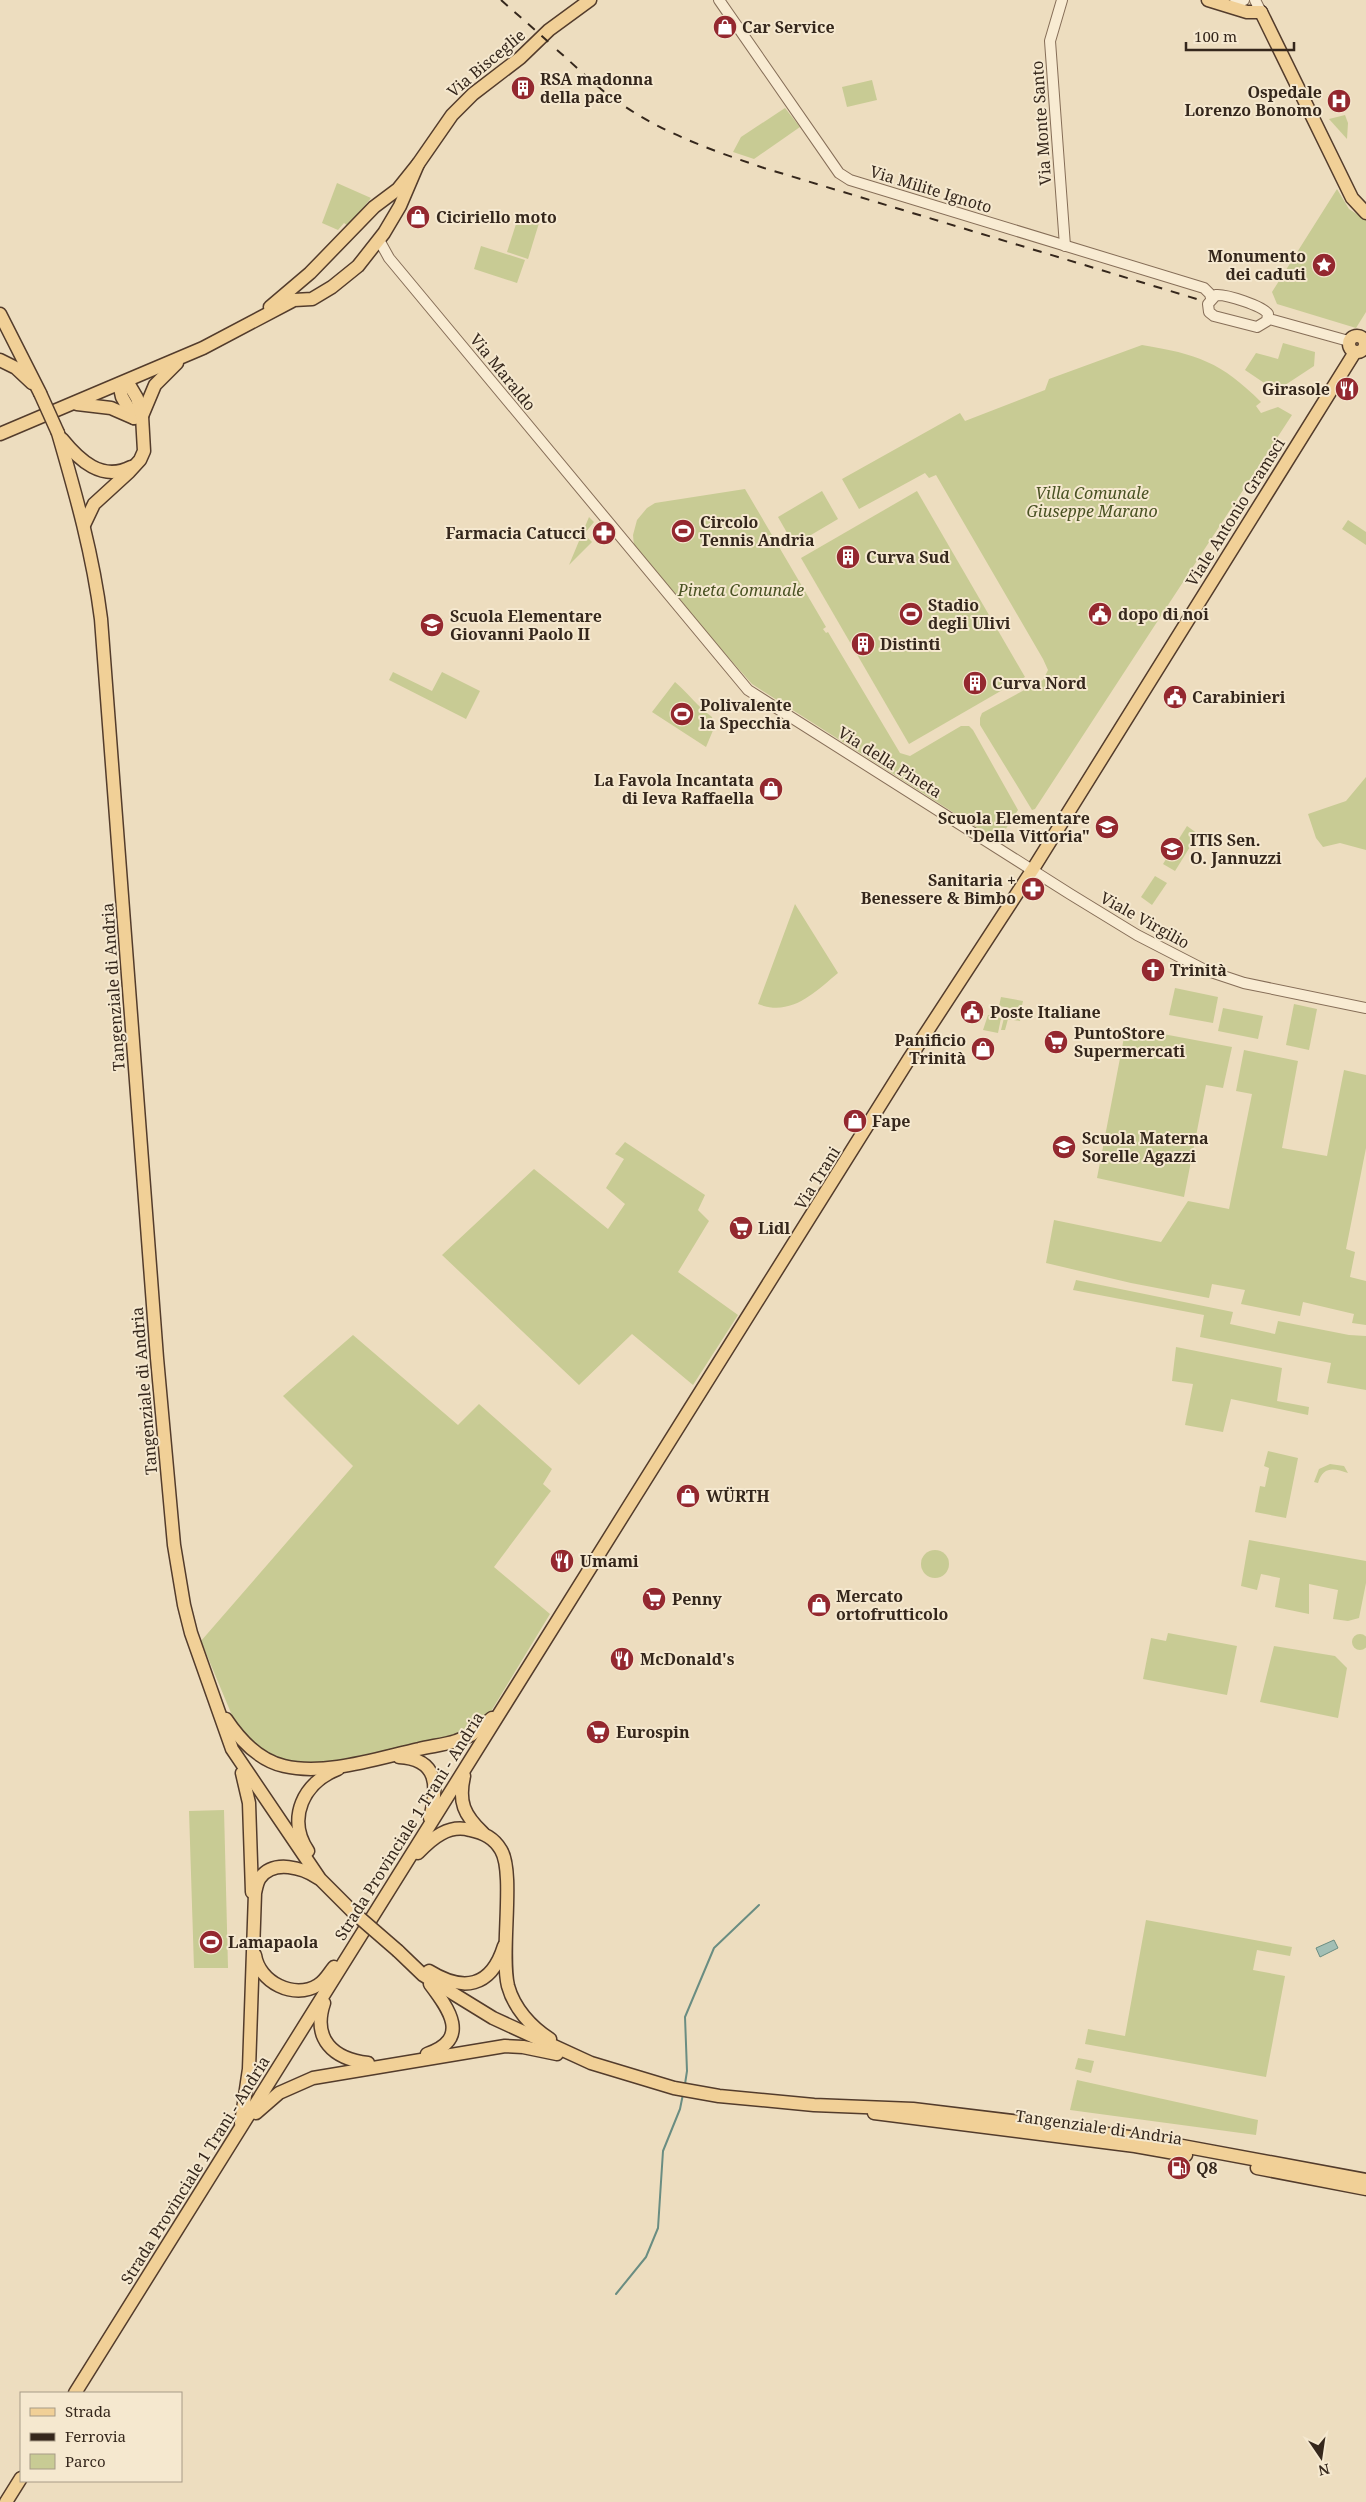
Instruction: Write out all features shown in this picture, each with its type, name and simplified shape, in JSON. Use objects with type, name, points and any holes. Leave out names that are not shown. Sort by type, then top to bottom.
[{"type":"main road","name":"Via Bisceglie","points":[[255,321],[307,276],[377,204],[393,194],[418,164],[452,114],[520,58],[549,30],[590,0]]},
{"type":"main road","points":[[1208,0],[1247,12],[1261,12]]},
{"type":"main road","points":[[1236,1],[1261,12],[1352,198],[1366,214]]},
{"type":"main road","name":"Via Bisceglie","points":[[188,355],[294,300],[312,299],[348,277],[379,240],[393,217],[418,164]]},
{"type":"main road","points":[[377,204],[385,202],[391,204],[394,210],[393,217]]},
{"type":"main road","points":[[307,276],[302,287],[304,293],[312,295],[322,294]]},
{"type":"main road","name":"Tangenziale di Andria","points":[[0,314],[40,392],[58,433],[94,568],[113,769],[174,1545],[184,1605],[211,1691],[236,1756],[320,1879],[423,1976],[493,2018],[592,2063],[674,2088],[691,2092],[827,2105],[913,2109],[1039,2124],[1150,2140],[1366,2180]]},
{"type":"main road","name":"Viale Antonio Gramsci","points":[[1033,869],[1354,341]]},
{"type":"main road","points":[[0,432],[13,429],[188,355]]},
{"type":"main road","points":[[140,421],[155,384],[188,355]]},
{"type":"main road","points":[[0,360],[27,376],[40,392]]},
{"type":"main road","points":[[84,525],[94,504],[136,464],[145,447],[140,421],[122,397],[123,382]]},
{"type":"main road","points":[[72,404],[103,406],[140,421]]},
{"type":"main road","points":[[58,433],[84,462],[98,470],[118,472],[136,464]]},
{"type":"main road","name":"Via Trani","points":[[629,1506],[909,1059],[1033,869]]},
{"type":"main road","name":"Strada Provinciale 1 Trani - Andria","points":[[76,2392],[629,1506]]},
{"type":"main road","points":[[211,1691],[217,1706],[234,1732],[248,1747],[266,1759],[283,1766],[304,1769],[347,1765],[464,1738],[484,1725],[504,1706]]},
{"type":"main road","points":[[236,1756],[246,1784],[249,1803],[253,1920]]},
{"type":"main road","points":[[389,1756],[412,1758],[421,1762],[433,1776],[435,1794],[426,1831]]},
{"type":"main road","points":[[337,1897],[302,1842],[298,1817],[303,1797],[312,1785],[327,1773],[347,1765]]},
{"type":"main road","points":[[465,1769],[461,1789],[461,1803],[470,1820],[482,1833]]},
{"type":"main road","points":[[396,1879],[427,1843],[439,1834],[451,1829],[463,1828],[492,1838],[502,1851],[505,1860],[505,1942],[508,1985],[513,2000],[521,2014],[547,2037],[577,2056]]},
{"type":"main road","points":[[242,2126],[249,2069],[255,1893],[260,1878],[269,1870],[282,1867],[298,1869],[320,1879]]},
{"type":"main road","points":[[252,1937],[256,1961],[263,1974],[275,1984],[290,1989],[302,1990],[318,1986],[355,1943]]},
{"type":"main road","points":[[402,1955],[448,1980],[472,1983],[483,1979],[494,1968],[505,1942]]},
{"type":"main road","points":[[411,2060],[433,2052],[445,2045],[450,2040],[453,2026],[451,2014],[445,2003],[423,1976]]},
{"type":"main road","points":[[333,1982],[321,2015],[320,2026],[326,2042],[330,2048],[346,2059],[382,2065]]},
{"type":"main road","points":[[242,2126],[279,2093],[297,2083],[313,2078],[382,2065],[483,2049],[523,2046],[551,2052],[574,2062],[592,2063]]},
{"type":"main road","name":"Tangenziale di Andria","points":[[827,2105],[896,2117],[1134,2146],[1366,2189]]},
{"type":"main road","points":[[6,2502],[20,2480]]},
{"type":"street","name":"Via Milite Ignoto","points":[[719,0],[823,150],[840,173],[850,180],[1204,288],[1211,298]]},
{"type":"street","name":"Via Monte Santo","points":[[1062,0],[1050,41],[1065,246]]},
{"type":"street","points":[[1255,0],[1261,12]]},
{"type":"street","name":"Via Maraldo","points":[[379,240],[389,258],[735,675]]},
{"type":"street","points":[[368,254],[378,252],[389,258]]},
{"type":"street","points":[[1269,319],[1258,327],[1214,316],[1209,312],[1208,304],[1211,298],[1216,295],[1223,295],[1264,309],[1269,319],[1354,341]]},
{"type":"street","name":"Via della Pineta","points":[[735,675],[748,690],[896,785],[1033,869]]},
{"type":"street","name":"Viale Virgilio","points":[[1033,869],[1138,935],[1205,970],[1244,983],[1366,1008]]},
{"type":"green space","points":[[872,80],[877,100],[847,107],[842,87]]},
{"type":"green space","points":[[785,108],[800,127],[754,159],[733,152],[741,137]]},
{"type":"green space","points":[[1345,115],[1348,123],[1347,139],[1329,119]]},
{"type":"green space","points":[[337,183],[371,198],[348,226],[344,223],[338,230],[322,223]]},
{"type":"green space","points":[[1337,189],[1349,209],[1366,220],[1366,312],[1356,328],[1277,304],[1272,292]]},
{"type":"green space","points":[[533,221],[539,223],[528,259],[507,252],[516,224]]},
{"type":"green space","points":[[481,246],[525,260],[517,283],[474,269]]},
{"type":"green space","points":[[1283,343],[1315,352],[1314,366],[1276,391],[1245,370],[1256,353],[1278,359]]},
{"type":"green space","name":"Villa Comunale Giuseppe Marano","points":[[1142,345],[1178,352],[1207,362],[1233,377],[1247,388],[1261,402],[1256,406],[1261,413],[1278,407],[1292,415],[1035,809],[1032,810],[980,725],[980,718],[982,713],[1043,680],[1048,670],[1043,659],[936,475],[929,478],[925,473],[859,509],[842,479],[960,413],[965,421],[1045,390],[1049,379]]},
{"type":"green space","name":"Pineta Comunale","points":[[745,489],[826,627],[823,629],[826,633],[828,632],[900,753],[910,756],[961,726],[969,726],[973,730],[1018,810],[998,841],[752,684],[657,577],[634,546],[633,535],[637,520],[647,508],[655,503]]},
{"type":"green space","points":[[822,491],[838,519],[794,545],[778,517]]},
{"type":"green space","name":"Stadio degli Ulivi","points":[[917,491],[1025,677],[909,744],[801,558]]},
{"type":"green space","points":[[589,517],[594,522],[584,534],[592,542],[569,565]]},
{"type":"green space","points":[[1348,520],[1366,532],[1366,545],[1342,529]]},
{"type":"green space","points":[[393,672],[432,691],[442,672],[480,691],[466,719],[389,680]]},
{"type":"green space","name":"Polivalente la Specchia","points":[[675,682],[712,717],[714,728],[706,747],[652,712]]},
{"type":"green space","points":[[1366,777],[1366,850],[1340,843],[1323,847],[1316,838],[1308,814],[1346,801]]},
{"type":"green space","points":[[1187,826],[1198,834],[1175,871],[1163,864]]},
{"type":"green space","points":[[1155,876],[1167,883],[1152,905],[1141,897]]},
{"type":"green space","points":[[795,904],[838,973],[811,995],[791,1005],[770,1007],[758,1004]]},
{"type":"green space","points":[[1175,988],[1218,997],[1213,1023],[1169,1015]]},
{"type":"green space","points":[[1001,997],[1023,1001],[1021,1010],[999,1006]]},
{"type":"green space","points":[[1294,1004],[1317,1009],[1309,1050],[1286,1045]]},
{"type":"green space","points":[[1223,1008],[1263,1016],[1258,1039],[1218,1031]]},
{"type":"green space","points":[[1006,1010],[1022,1013],[1020,1021],[1008,1019],[1005,1030],[1001,1030]]},
{"type":"green space","points":[[988,1015],[1001,1018],[998,1033],[983,1030]]},
{"type":"green space","points":[[1126,1027],[1232,1047],[1223,1088],[1206,1085],[1184,1197],[1097,1178]]},
{"type":"green space","points":[[1244,1050],[1298,1061],[1282,1148],[1327,1156],[1344,1070],[1366,1075],[1366,1148],[1346,1249],[1355,1252],[1350,1277],[1366,1281],[1366,1325],[1352,1323],[1354,1314],[1303,1302],[1300,1316],[1241,1304],[1245,1290],[1212,1284],[1209,1298],[1131,1283],[1046,1263],[1054,1220],[1161,1242],[1188,1201],[1229,1209],[1252,1094],[1236,1091]]},
{"type":"green space","points":[[625,1142],[705,1195],[698,1210],[709,1221],[678,1272],[738,1315],[693,1385],[632,1334],[579,1385],[442,1255],[534,1169],[608,1229],[625,1204],[606,1188],[624,1159],[615,1154]]},
{"type":"green space","points":[[1076,1280],[1233,1312],[1230,1324],[1275,1334],[1278,1321],[1349,1335],[1366,1336],[1366,1390],[1327,1383],[1331,1363],[1200,1337],[1204,1315],[1073,1290]]},
{"type":"green space","points":[[353,1335],[458,1425],[479,1404],[552,1469],[543,1484],[551,1491],[494,1567],[550,1614],[490,1713],[460,1736],[312,1765],[275,1759],[250,1745],[236,1725],[201,1641],[353,1466],[283,1396]]},
{"type":"green space","points":[[1176,1347],[1282,1368],[1277,1401],[1309,1407],[1308,1415],[1231,1399],[1223,1432],[1185,1425],[1193,1384],[1172,1381]]},
{"type":"green space","points":[[1268,1451],[1298,1458],[1286,1518],[1255,1512],[1260,1486],[1265,1487],[1269,1468],[1264,1466]]},
{"type":"green space","points":[[1330,1464],[1344,1466],[1348,1473],[1334,1469],[1326,1471],[1320,1477],[1318,1483],[1314,1482],[1319,1469]]},
{"type":"green space","points":[[1249,1540],[1366,1561],[1366,1583],[1359,1618],[1348,1621],[1333,1619],[1338,1590],[1309,1584],[1309,1614],[1275,1607],[1280,1578],[1261,1574],[1257,1590],[1241,1586]]},
{"type":"green space","points":[[935,1550],[945,1554],[949,1564],[945,1574],[935,1578],[925,1574],[921,1564],[925,1554]]},
{"type":"green space","points":[[1168,1633],[1237,1646],[1227,1695],[1143,1679],[1151,1638],[1166,1641]]},
{"type":"green space","points":[[1360,1634],[1365,1637],[1367,1645],[1363,1649],[1357,1649],[1353,1645],[1353,1639],[1357,1635]]},
{"type":"green space","points":[[1274,1646],[1335,1656],[1347,1668],[1338,1718],[1260,1702]]},
{"type":"green space","points":[[224,1810],[228,1968],[194,1968],[189,1811]]},
{"type":"green space","points":[[1146,1920],[1292,1947],[1290,1956],[1257,1950],[1253,1970],[1285,1976],[1266,2077],[1085,2044],[1088,2029],[1125,2036]]},
{"type":"green space","points":[[1078,2058],[1094,2061],[1091,2073],[1075,2069]]},
{"type":"green space","points":[[1077,2080],[1258,2120],[1256,2135],[1070,2110]]},
{"type":"water","points":[[1334,1940],[1338,1948],[1320,1957],[1316,1948]]},
{"type":"waterway","points":[[685,2084],[687,2071],[685,2017],[714,1948],[759,1905]]},
{"type":"waterway","points":[[616,2294],[646,2257],[658,2228],[663,2151],[680,2109],[683,2094]]},
{"type":"railway","points":[[501,0],[552,45]]},
{"type":"railway","points":[[557,50],[596,85],[621,104],[672,133],[708,148],[764,168],[1200,300]]},
{"type":"place","name":"Car Service","points":[[725,27]]},
{"type":"place","name":"RSA madonna della pace","points":[[523,88]]},
{"type":"place","name":"Ospedale Lorenzo Bonomo","points":[[1339,101]]},
{"type":"place","name":"Ciciriello moto","points":[[418,217]]},
{"type":"place","name":"Monumento dei caduti","points":[[1324,265]]},
{"type":"place","name":"Girasole","points":[[1347,389]]},
{"type":"place","name":"Circolo Tennis Andria","points":[[683,531]]},
{"type":"place","name":"Farmacia Catucci","points":[[604,533]]},
{"type":"place","name":"Curva Sud","points":[[848,557]]},
{"type":"place","name":"Stadio degli Ulivi","points":[[911,614]]},
{"type":"place","name":"dopo di noi","points":[[1100,614]]},
{"type":"place","name":"Scuola Elementare Giovanni Paolo II","points":[[432,625]]},
{"type":"place","name":"Distinti","points":[[863,644]]},
{"type":"place","name":"Curva Nord","points":[[975,683]]},
{"type":"place","name":"Carabinieri","points":[[1175,697]]},
{"type":"place","name":"Polivalente la Specchia","points":[[682,714]]},
{"type":"place","name":"La Favola Incantata di Ieva Raffaella","points":[[771,789]]},
{"type":"place","name":"Scuola Elementare \"Della Vittoria\"","points":[[1107,827]]},
{"type":"place","name":"ITIS Sen. O. Jannuzzi","points":[[1172,849]]},
{"type":"place","name":"Sanitaria + Benessere & Bimbo","points":[[1033,889]]},
{"type":"place","name":"Trinità","points":[[1153,970]]},
{"type":"place","name":"Poste Italiane","points":[[972,1012]]},
{"type":"place","name":"PuntoStore Supermercati","points":[[1056,1042]]},
{"type":"place","name":"Panificio Trinità","points":[[983,1049]]},
{"type":"place","name":"Fape","points":[[855,1121]]},
{"type":"place","name":"Scuola Materna Sorelle Agazzi","points":[[1064,1147]]},
{"type":"place","name":"Lidl","points":[[741,1228]]},
{"type":"place","name":"WÜRTH","points":[[688,1496]]},
{"type":"place","name":"Umami","points":[[562,1561]]},
{"type":"place","name":"Penny","points":[[654,1599]]},
{"type":"place","name":"Mercato ortofrutticolo","points":[[819,1605]]},
{"type":"place","name":"McDonald's","points":[[622,1659]]},
{"type":"place","name":"Eurospin","points":[[598,1732]]},
{"type":"place","name":"Lamapaola","points":[[211,1942]]},
{"type":"place","name":"Q8","points":[[1179,2168]]}]
